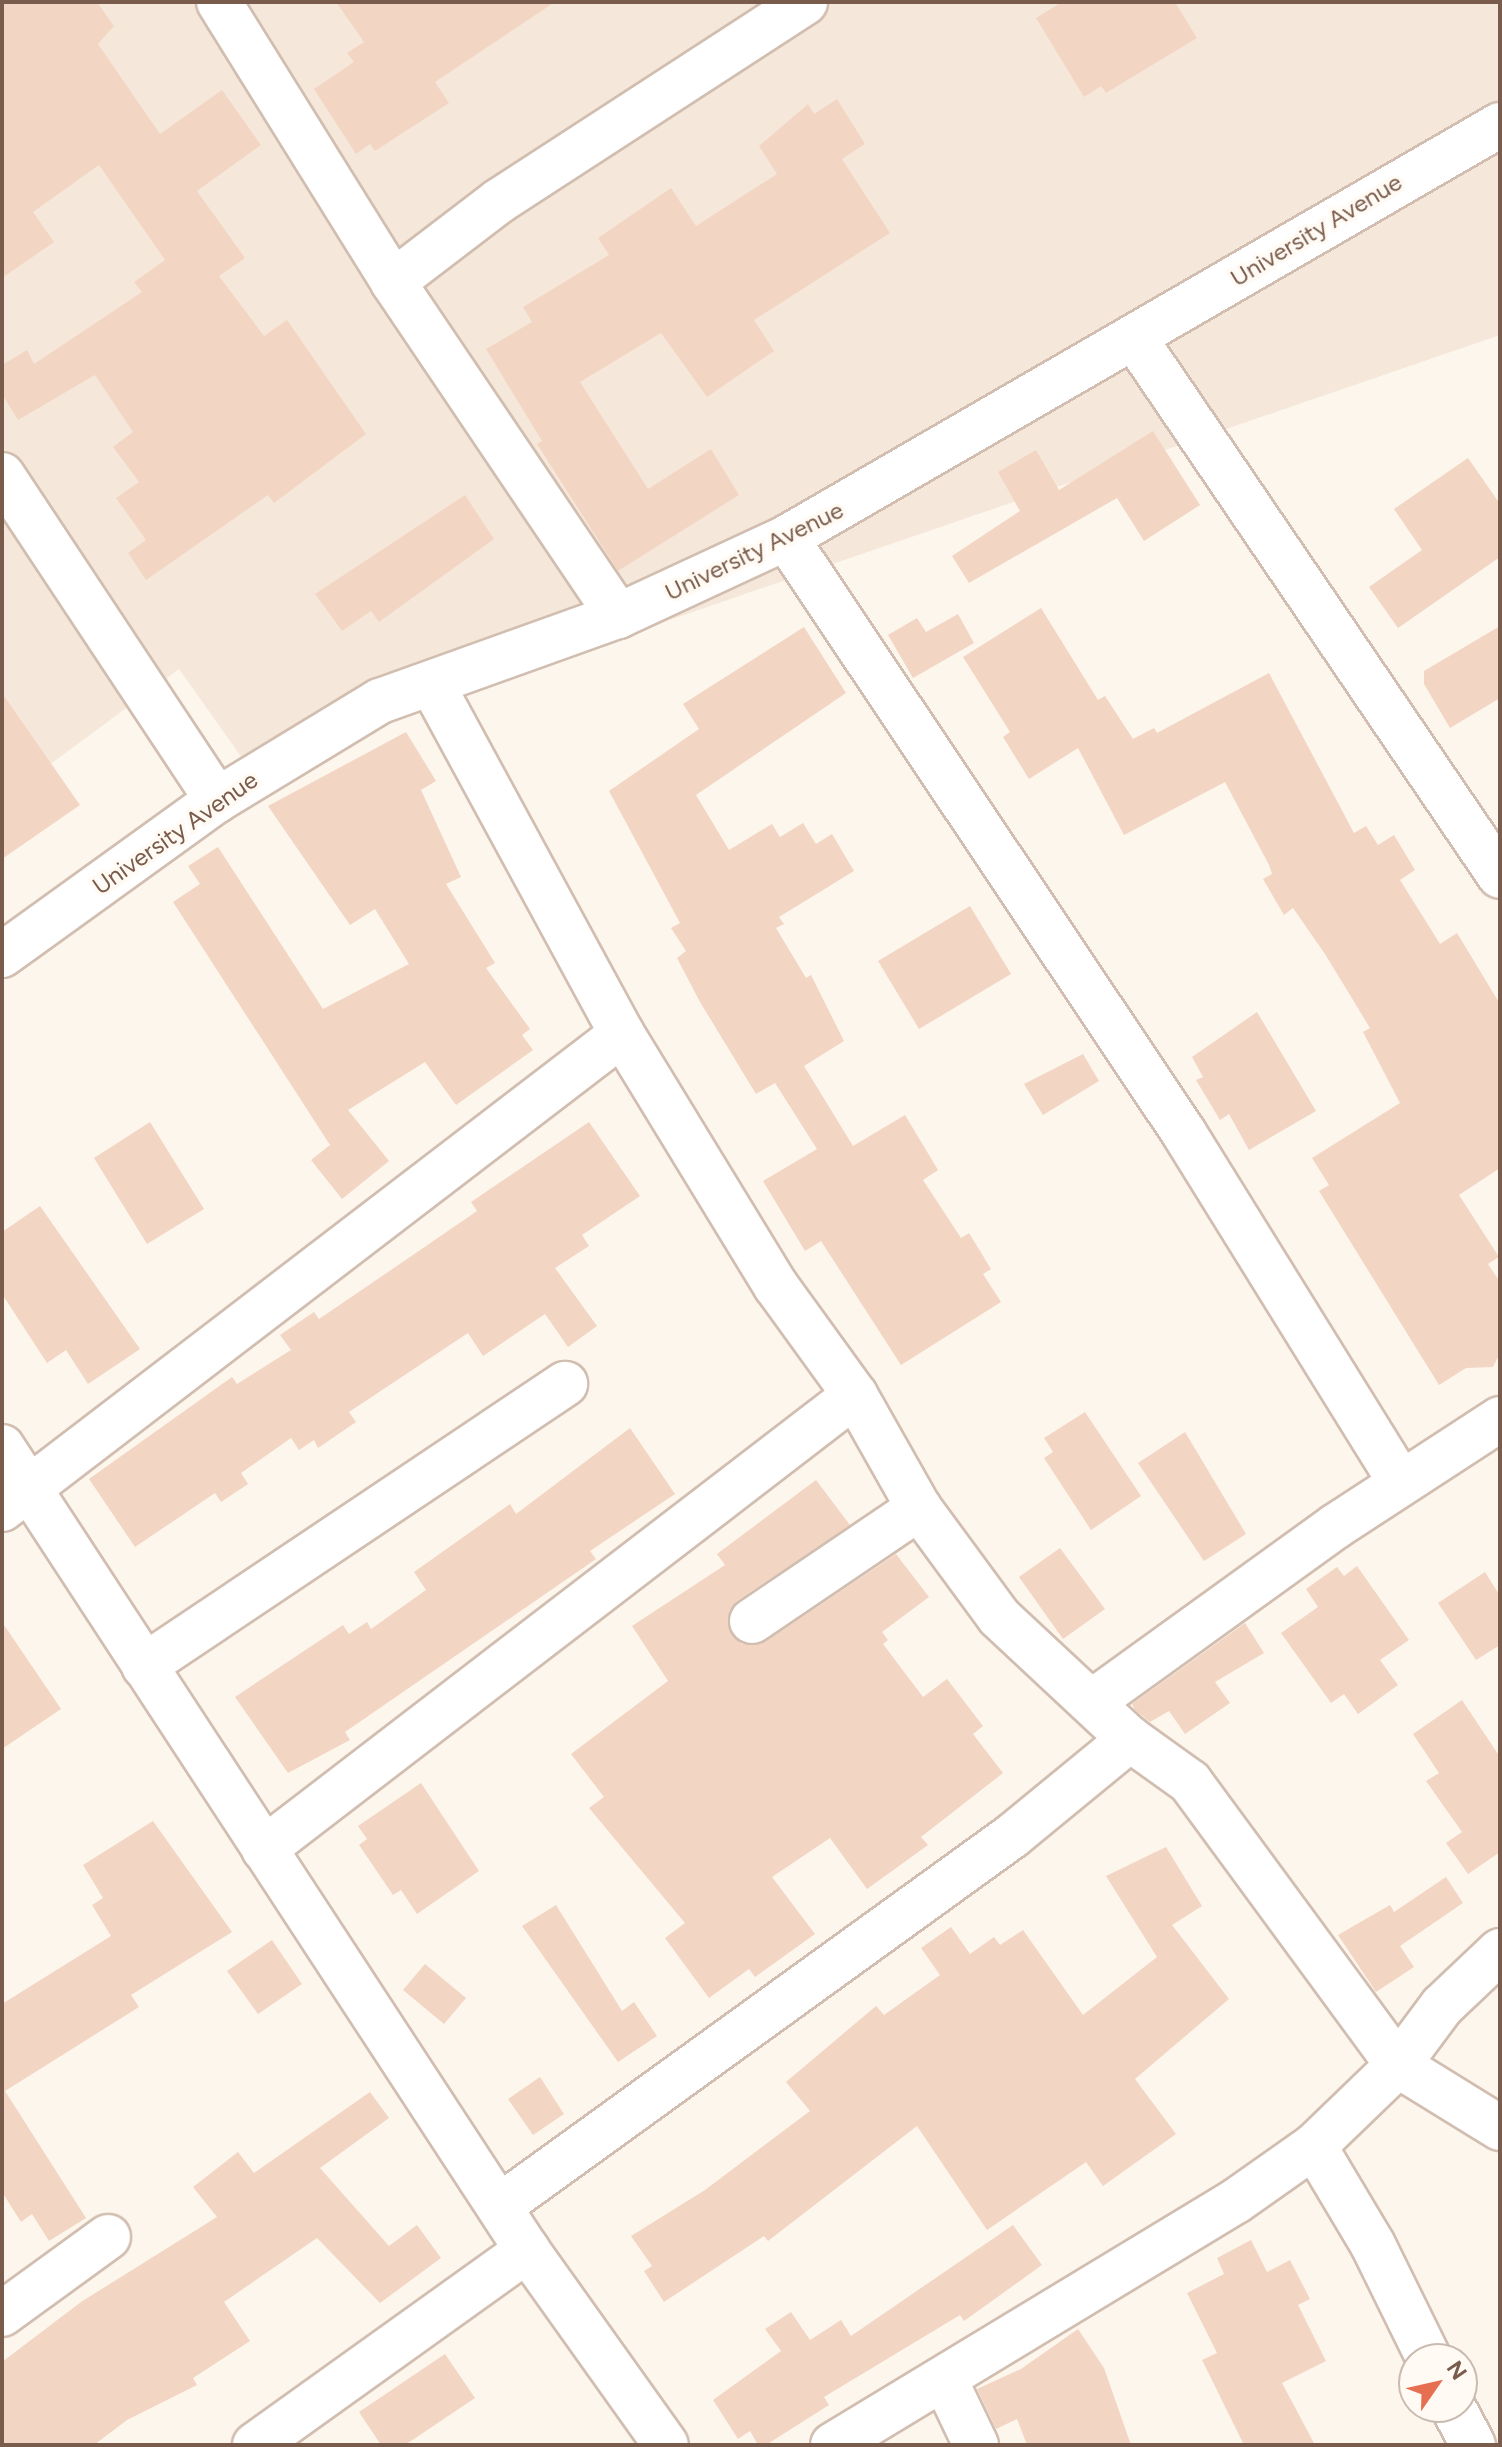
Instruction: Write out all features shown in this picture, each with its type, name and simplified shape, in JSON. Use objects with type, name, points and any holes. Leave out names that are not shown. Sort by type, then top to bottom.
[{"type":"street","points":[[219,2],[393,282],[618,616]]},
{"type":"street","points":[[393,282],[499,201],[805,2]]},
{"type":"street","name":"University Avenue","points":[[2,955],[217,800],[380,701],[433,686],[618,616],[786,538],[1135,339],[1500,125]]},
{"type":"street","points":[[1135,339],[1500,876]]},
{"type":"street","points":[[2,475],[217,800]]},
{"type":"street","points":[[786,538],[1184,1133],[1400,1482]]},
{"type":"street","points":[[433,686],[622,1034],[776,1286],[855,1395],[919,1508],[999,1617],[1130,1739],[1190,1782],[1398,2065],[1500,2128]]},
{"type":"street","points":[[15,1498],[622,1034]]},
{"type":"street","points":[[144,1666],[565,1384]]},
{"type":"street","points":[[264,1849],[855,1395]]},
{"type":"street","points":[[1092,1702],[1400,1482],[1500,1419]]},
{"type":"street","points":[[2,1447],[15,1498],[144,1666],[527,2250],[666,2445]]},
{"type":"street","points":[[752,1621],[919,1508]]},
{"type":"street","points":[[500,2206],[1012,1836],[1130,1739]]},
{"type":"street","points":[[833,2445],[945,2380],[1236,2201],[1314,2146],[1398,2065],[1442,2006],[1500,1951]]},
{"type":"street","points":[[1314,2146],[1373,2245],[1421,2343]]},
{"type":"street","points":[[2,2314],[108,2237]]},
{"type":"street","points":[[255,2445],[527,2250]]},
{"type":"street","points":[[945,2380],[976,2445]]},
{"type":"street","points":[[1461,2423],[1473,2445]]},
{"type":"shaded area","points":[[2,2],[1500,2],[1500,335],[247,765],[179,669],[2,800]]},
{"type":"building","points":[[2,2],[97,2],[114,26],[98,44],[160,134],[222,90],[261,145],[197,191],[245,258],[219,276],[264,336],[287,320],[366,434],[274,503],[268,495],[146,580],[128,553],[146,540],[116,498],[139,482],[113,447],[133,432],[95,375],[18,420],[2,394],[2,365],[27,350],[34,364],[142,292],[134,282],[165,260],[99,165],[33,212],[54,242],[2,278]]},
{"type":"building","points":[[336,2],[555,2],[435,82],[449,103],[375,151],[370,144],[356,154],[314,89],[354,62],[347,53],[364,42]]},
{"type":"building","points":[[1062,2],[1175,2],[1197,38],[1106,93],[1101,86],[1084,97],[1036,18]]},
{"type":"building","points":[[837,99],[865,144],[842,159],[890,233],[754,320],[774,351],[707,397],[661,333],[580,382],[648,489],[711,449],[739,495],[618,571],[537,444],[542,441],[486,349],[532,322],[523,307],[609,255],[598,238],[671,188],[696,226],[777,174],[759,146],[808,104],[814,114]]},
{"type":"building","points":[[1153,431],[1200,505],[1144,541],[1117,498],[969,583],[952,556],[1020,511],[998,472],[1036,450],[1059,490]]},
{"type":"building","points":[[1468,458],[1500,504],[1500,557],[1398,628],[1369,587],[1422,550],[1394,509]]},
{"type":"building","points":[[465,495],[494,539],[379,622],[371,611],[342,631],[315,594]]},
{"type":"building","points":[[1041,608],[1098,700],[1105,696],[1133,739],[1154,728],[1157,733],[1269,673],[1354,833],[1366,826],[1378,845],[1394,835],[1415,870],[1400,880],[1440,944],[1457,933],[1500,1004],[1500,1168],[1459,1195],[1499,1257],[1488,1264],[1500,1282],[1500,1353],[1493,1367],[1466,1368],[1439,1385],[1319,1191],[1329,1185],[1312,1158],[1400,1103],[1363,1032],[1370,1028],[1325,954],[1293,908],[1284,915],[1263,879],[1272,874],[1269,865],[1225,782],[1124,835],[1078,748],[1029,779],[1003,737],[1010,732],[963,657]]},
{"type":"building","points":[[958,614],[974,643],[913,678],[888,635],[917,618],[926,632]]},
{"type":"building","points":[[1500,626],[1500,698],[1450,728],[1424,684],[1424,671]]},
{"type":"building","points":[[804,627],[846,693],[696,795],[729,850],[772,824],[780,837],[803,823],[816,844],[832,834],[854,871],[779,917],[784,924],[776,928],[806,978],[811,975],[844,1041],[804,1066],[853,1146],[905,1115],[938,1170],[923,1180],[961,1238],[969,1233],[991,1269],[983,1274],[1001,1302],[901,1365],[821,1241],[805,1251],[763,1181],[817,1149],[775,1083],[756,1094],[700,1002],[677,958],[686,951],[671,928],[680,923],[609,791],[699,729],[683,704]]},
{"type":"building","points":[[2,693],[80,805],[2,859]]},
{"type":"building","points":[[406,732],[436,781],[421,790],[461,877],[446,884],[495,963],[486,968],[530,1029],[522,1035],[533,1050],[456,1105],[425,1062],[348,1110],[389,1161],[342,1199],[311,1160],[330,1145],[173,902],[200,884],[188,866],[218,847],[323,1009],[409,964],[375,909],[350,925],[268,806]]},
{"type":"building","points":[[970,906],[1011,974],[919,1029],[878,961]]},
{"type":"building","points":[[1257,1012],[1316,1111],[1249,1150],[1229,1114],[1220,1120],[1196,1080],[1203,1077],[1192,1057]]},
{"type":"building","points":[[1083,1054],[1099,1081],[1043,1115],[1024,1084]]},
{"type":"building","points":[[150,1122],[204,1209],[147,1244],[94,1158]]},
{"type":"building","points":[[589,1122],[640,1196],[582,1235],[589,1246],[555,1268],[597,1326],[568,1347],[545,1314],[483,1356],[468,1333],[349,1412],[356,1422],[318,1448],[314,1440],[299,1450],[291,1438],[241,1473],[248,1484],[221,1502],[215,1493],[135,1547],[89,1479],[232,1377],[237,1384],[291,1350],[280,1335],[314,1312],[319,1319],[477,1211],[471,1202]]},
{"type":"building","points":[[40,1206],[140,1349],[88,1384],[66,1350],[47,1363],[2,1294],[2,1232]]},
{"type":"building","points":[[1085,1412],[1141,1496],[1091,1530],[1044,1458],[1053,1452],[1044,1438]]},
{"type":"building","points":[[630,1428],[675,1494],[590,1551],[596,1559],[345,1732],[350,1740],[288,1773],[235,1697],[343,1625],[349,1634],[367,1622],[371,1629],[426,1590],[414,1572],[510,1504],[516,1514]]},
{"type":"building","points":[[1185,1432],[1246,1534],[1204,1561],[1138,1463]]},
{"type":"building","points":[[816,1480],[850,1525],[737,1601],[729,1611],[731,1634],[742,1644],[765,1642],[896,1554],[929,1597],[882,1632],[888,1640],[883,1644],[923,1697],[947,1679],[983,1726],[973,1734],[1003,1773],[921,1837],[928,1845],[867,1889],[830,1838],[772,1877],[815,1934],[755,1977],[749,1969],[709,1998],[665,1938],[685,1923],[589,1808],[604,1797],[571,1754],[668,1681],[632,1626],[725,1565],[717,1554]]},
{"type":"building","points":[[1060,1548],[1105,1609],[1063,1639],[1019,1577]]},
{"type":"building","points":[[1357,1566],[1409,1640],[1380,1660],[1398,1685],[1358,1714],[1344,1694],[1331,1703],[1281,1633],[1318,1607],[1306,1589],[1337,1567],[1344,1576]]},
{"type":"building","points":[[1485,1572],[1500,1596],[1500,1645],[1476,1660],[1438,1603]]},
{"type":"building","points":[[2,1622],[61,1709],[2,1749]]},
{"type":"building","points":[[1245,1623],[1264,1653],[1215,1682],[1230,1703],[1185,1734],[1169,1711],[1150,1722],[1135,1710],[1132,1704]]},
{"type":"building","points":[[1462,1700],[1500,1757],[1500,1852],[1468,1874],[1446,1843],[1462,1832],[1426,1781],[1439,1773],[1413,1734]]},
{"type":"building","points":[[421,1783],[479,1871],[417,1914],[401,1890],[393,1895],[359,1845],[367,1839],[358,1826]]},
{"type":"building","points":[[153,1821],[232,1932],[131,1995],[139,2007],[5,2091],[86,2218],[49,2241],[32,2214],[21,2222],[2,2192],[2,2004],[111,1936],[92,1905],[103,1898],[83,1865]]},
{"type":"building","points":[[1166,1847],[1202,1906],[1172,1925],[1229,1999],[1135,2079],[1176,2134],[1103,2186],[1086,2162],[987,2230],[917,2126],[768,2241],[764,2236],[664,2302],[644,2271],[652,2266],[631,2236],[705,2190],[810,2111],[786,2082],[876,2006],[884,2015],[940,1975],[921,1948],[951,1927],[970,1954],[994,1937],[1000,1945],[1023,1930],[1083,2015],[1157,1957],[1106,1876]]},
{"type":"building","points":[[1446,1877],[1463,1903],[1400,1946],[1414,1967],[1376,1992],[1338,1935],[1390,1905],[1394,1912]]},
{"type":"building","points":[[556,1905],[622,2011],[634,2002],[657,2036],[618,2062],[522,1926]]},
{"type":"building","points":[[272,1940],[302,1984],[258,2014],[227,1971]]},
{"type":"building","points":[[425,1964],[466,1998],[444,2024],[403,1990]]},
{"type":"building","points":[[540,2077],[564,2114],[533,2135],[508,2099]]},
{"type":"building","points":[[370,2092],[389,2118],[320,2168],[389,2246],[417,2225],[441,2258],[380,2303],[317,2238],[224,2302],[250,2341],[193,2378],[197,2385],[127,2420],[94,2445],[2,2445],[2,2362],[81,2302],[217,2217],[193,2187],[238,2152],[254,2173]]},
{"type":"building","points":[[1013,2225],[1042,2265],[964,2321],[960,2315],[824,2397],[829,2405],[766,2445],[758,2445],[750,2431],[738,2439],[713,2400],[781,2351],[765,2329],[791,2312],[810,2340],[841,2320],[851,2336]]},
{"type":"building","points":[[1251,2240],[1267,2272],[1290,2260],[1310,2299],[1298,2305],[1326,2361],[1282,2383],[1315,2445],[1244,2445],[1202,2360],[1217,2353],[1187,2293],[1224,2274],[1217,2258]]},
{"type":"building","points":[[1078,2329],[1104,2368],[1131,2445],[1027,2445],[1017,2419],[996,2429],[977,2389],[1021,2369]]},
{"type":"building","points":[[445,2354],[475,2398],[405,2445],[381,2445],[359,2412]]}]
